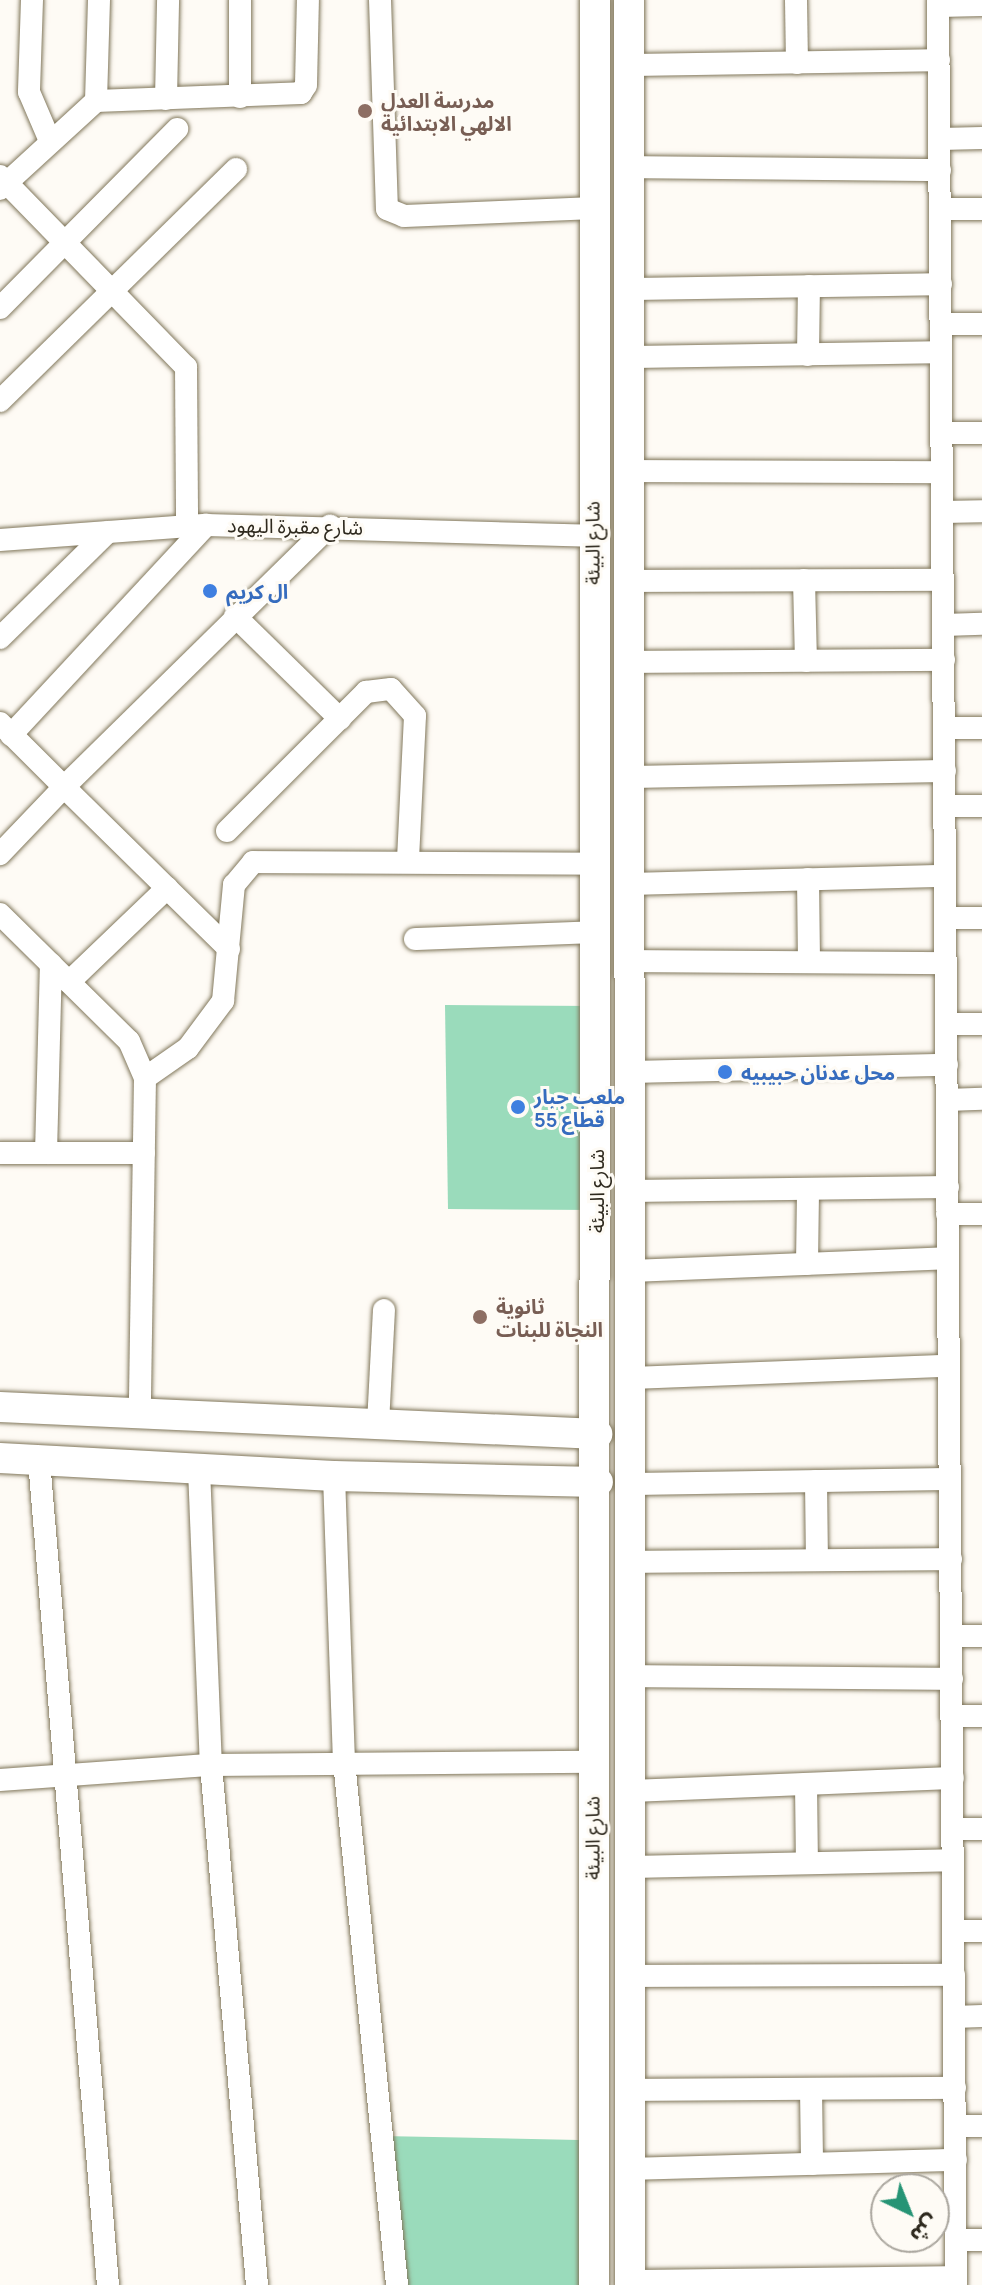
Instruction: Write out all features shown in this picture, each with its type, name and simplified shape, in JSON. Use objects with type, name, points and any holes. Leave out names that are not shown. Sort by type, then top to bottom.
[{"type":"street","points":[[32,0],[29,92],[50,141]]},
{"type":"street","points":[[96,101],[99,0]]},
{"type":"street","points":[[166,99],[168,0]]},
{"type":"street","points":[[240,0],[240,97]]},
{"type":"street","points":[[229,949],[6,729],[196,526],[186,367],[66,242],[2,183],[96,101],[301,93],[306,85],[308,0]]},
{"type":"street","points":[[380,0],[387,209],[404,216],[595,208]]},
{"type":"street","name":"شارع البيئة","points":[[594,2285],[592,1762],[598,1482],[596,751],[591,536],[595,0]]},
{"type":"street","name":"شارع البيئة","points":[[629,0],[630,2283]]},
{"type":"street","points":[[796,0],[797,63]]},
{"type":"street","points":[[630,2283],[956,2281],[938,3],[982,5]]},
{"type":"street","points":[[628,65],[939,60]]},
{"type":"street","points":[[0,308],[177,129]]},
{"type":"street","points":[[940,139],[982,138]]},
{"type":"street","points":[[629,167],[940,170]]},
{"type":"street","points":[[0,401],[236,169]]},
{"type":"street","points":[[940,209],[982,209]]},
{"type":"street","points":[[629,289],[941,284]]},
{"type":"street","points":[[808,355],[809,286]]},
{"type":"street","points":[[941,324],[982,324]]},
{"type":"street","points":[[629,357],[941,352]]},
{"type":"street","points":[[942,433],[982,433]]},
{"type":"street","points":[[630,471],[942,472]]},
{"type":"street","points":[[943,512],[982,511]]},
{"type":"street","name":"شارع مقبرة اليهود","points":[[4,535],[196,526],[330,526],[591,536]]},
{"type":"street","points":[[0,854],[235,616],[330,526]]},
{"type":"street","points":[[0,638],[108,532]]},
{"type":"street","points":[[804,580],[806,661]]},
{"type":"street","points":[[630,581],[943,580]]},
{"type":"street","points":[[235,616],[340,719]]},
{"type":"street","points":[[944,625],[982,624]]},
{"type":"street","points":[[630,662],[944,660]]},
{"type":"street","points":[[227,831],[366,692],[379,688],[391,689],[412,707],[408,859]]},
{"type":"street","points":[[944,728],[982,728]]},
{"type":"street","points":[[596,751],[630,763],[945,771]]},
{"type":"street","points":[[945,806],[982,806]]},
{"type":"street","points":[[145,1078],[188,1048],[223,1001],[234,885],[253,862],[408,859],[596,864]]},
{"type":"street","points":[[631,884],[945,876]]},
{"type":"street","points":[[808,879],[809,962]]},
{"type":"street","points":[[69,982],[167,888]]},
{"type":"street","points":[[0,914],[129,1041],[145,1078],[140,1413]]},
{"type":"street","points":[[946,918],[982,918]]},
{"type":"street","points":[[415,939],[596,932]]},
{"type":"street","points":[[631,961],[946,963]]},
{"type":"street","points":[[46,1153],[51,964]]},
{"type":"street","points":[[947,1024],[982,1024]]},
{"type":"street","points":[[631,1072],[947,1065]]},
{"type":"street","points":[[947,1100],[982,1099]]},
{"type":"street","points":[[0,1153],[144,1153]]},
{"type":"street","points":[[630,1191],[948,1187]]},
{"type":"street","points":[[807,1264],[808,1189]]},
{"type":"street","points":[[947,1214],[982,1214]]},
{"type":"street","points":[[630,1271],[948,1258]]},
{"type":"street","points":[[378,1424],[384,1310]]},
{"type":"street","points":[[630,1378],[949,1366]]},
{"type":"street","points":[[0,1407],[597,1434]]},
{"type":"street","points":[[0,1458],[334,1476],[598,1482]]},
{"type":"street","points":[[39,1460],[62,1776],[108,2285]]},
{"type":"street","points":[[199,1469],[211,1765],[257,2285]]},
{"type":"street","points":[[334,1476],[344,1762],[397,2285]]},
{"type":"street","points":[[630,1484],[950,1479]]},
{"type":"street","points":[[816,1481],[817,1560]]},
{"type":"street","points":[[630,1562],[951,1559]]},
{"type":"street","points":[[951,1636],[982,1636]]},
{"type":"street","points":[[630,1676],[952,1679]]},
{"type":"street","points":[[952,1716],[982,1716]]},
{"type":"street","points":[[0,1780],[211,1765],[592,1762]]},
{"type":"street","points":[[630,1791],[953,1778]]},
{"type":"street","points":[[806,1784],[807,1863]]},
{"type":"street","points":[[953,1829],[982,1829]]},
{"type":"street","points":[[630,1867],[953,1860]]},
{"type":"street","points":[[954,1931],[982,1931]]},
{"type":"street","points":[[630,1976],[954,1975]]},
{"type":"street","points":[[954,2017],[982,2016]]},
{"type":"street","points":[[630,2090],[955,2088]]},
{"type":"street","points":[[811,2089],[812,2164]]},
{"type":"street","points":[[955,2126],[982,2126]]},
{"type":"street","points":[[592,2193],[630,2182],[812,2164],[956,2160]]},
{"type":"street","points":[[956,2240],[982,2240]]},
{"type":"green space","points":[[445,1005],[596,1006],[596,1210],[448,1209]]},
{"type":"green space","points":[[382,2136],[579,2140],[579,2285],[398,2285]]},
{"type":"place","name":"مدرسة العدل الالهي الابتدائية","points":[[365,111]]},
{"type":"place","name":"ال كريم","points":[[210,591]]},
{"type":"place","name":"محل عدنان حبيبيه","points":[[725,1072]]},
{"type":"place","name":"ملعب جبار قطاع 55","points":[[518,1107]]},
{"type":"place","name":"ثانوية النجاة للبنات","points":[[480,1317]]}]
